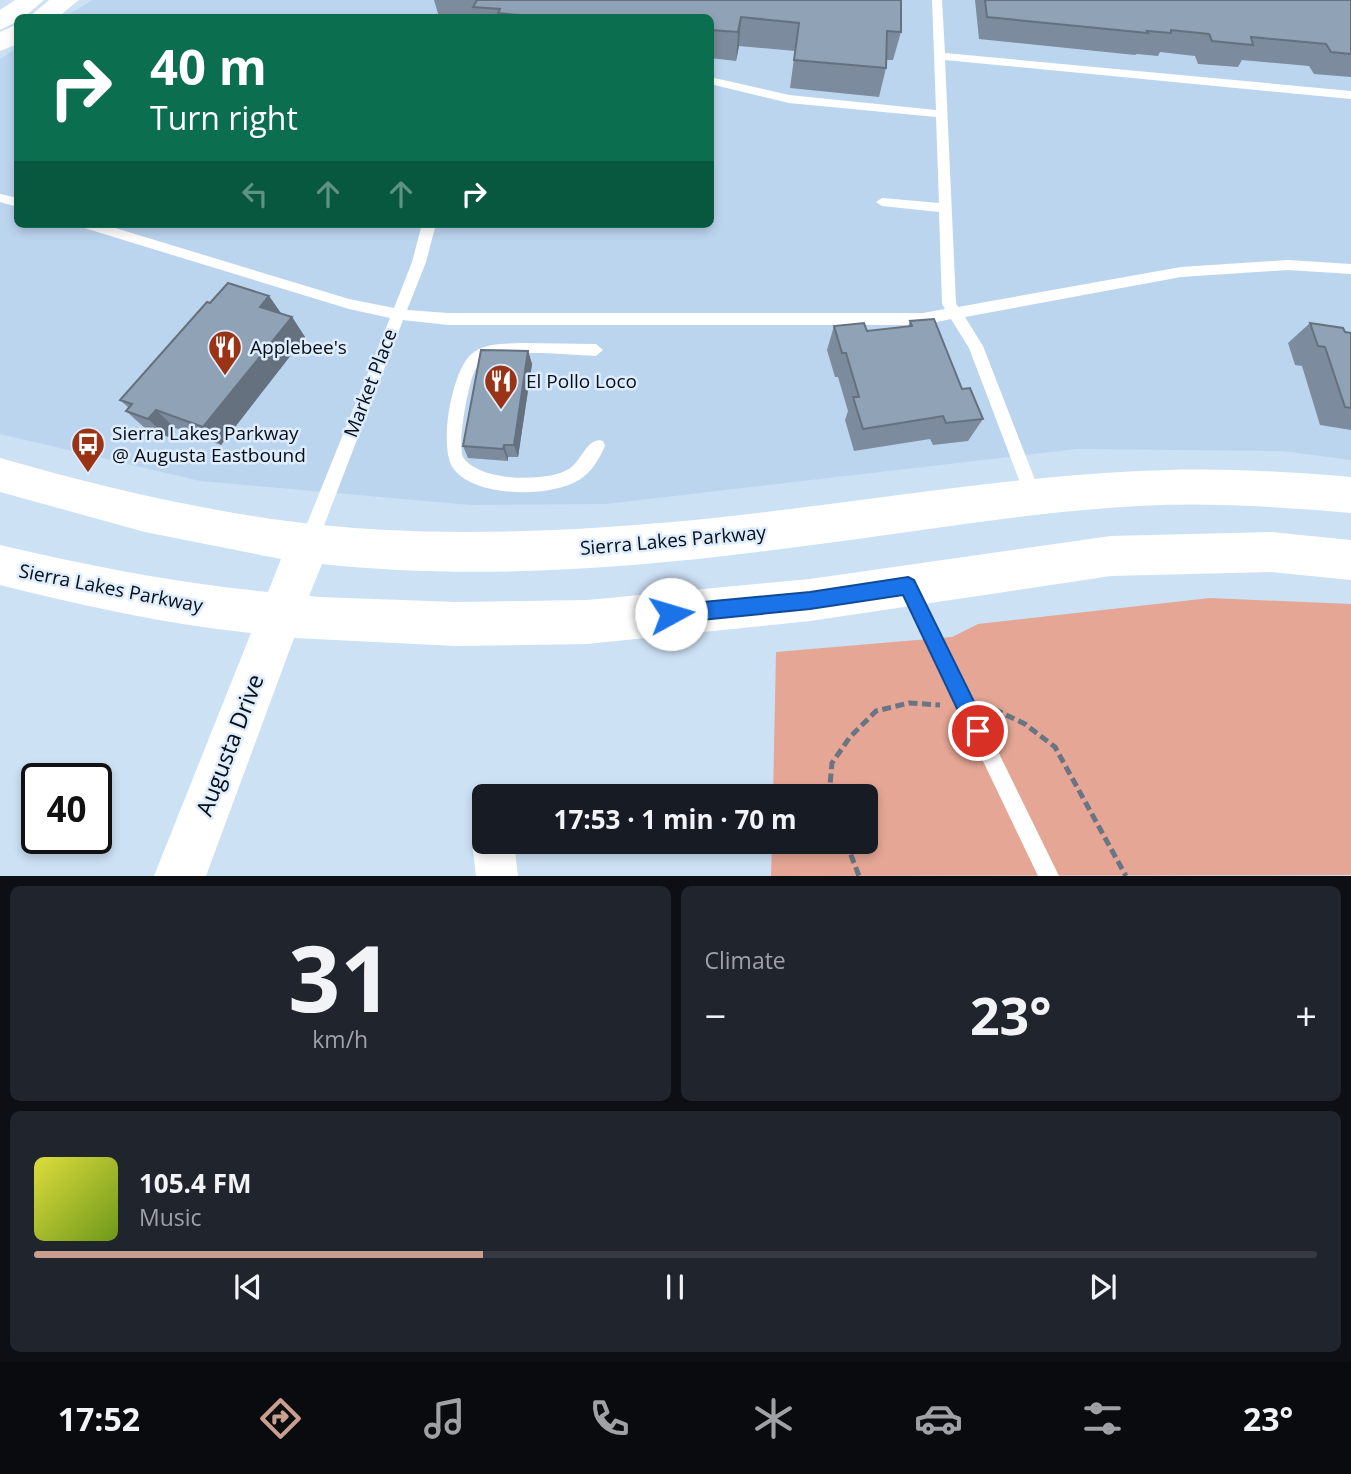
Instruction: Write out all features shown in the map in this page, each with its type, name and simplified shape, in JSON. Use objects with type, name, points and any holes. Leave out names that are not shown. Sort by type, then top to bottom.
[{"type":"main road","points":[[0,22],[31,0]]},
{"type":"main road","points":[[46,14],[66,0]]},
{"type":"main road","name":"Sierra Lakes Parkway","points":[[0,475],[91,502],[235,532],[404,549],[543,550],[617,546],[764,533],[1113,490],[1252,488],[1351,495]]},
{"type":"main road","name":"Augusta Drive","points":[[180,876],[309,541]]},
{"type":"main road","name":"Sierra Lakes Parkway","points":[[0,565],[146,597],[279,615],[410,624],[587,622],[810,600],[1111,556],[1271,552],[1351,560]]},
{"type":"street","points":[[494,854],[497,876]]},
{"type":"lane","points":[[937,0],[947,293],[955,315],[976,346],[1034,498]]},
{"type":"lane","points":[[939,56],[1351,95]]},
{"type":"lane","points":[[714,81],[789,99],[941,114]]},
{"type":"lane","points":[[882,202],[944,208]]},
{"type":"lane","points":[[99,228],[328,298],[396,314],[477,320],[906,320],[955,315],[1181,272],[1288,265],[1351,269]]},
{"type":"lane","name":"Market Place","points":[[309,541],[396,314],[419,262],[428,228]]},
{"type":"lane","points":[[596,351],[497,351],[478,356],[466,372],[453,443],[457,462],[463,471],[473,478],[494,482],[561,481],[582,469],[597,446]]},
{"type":"lane","points":[[908,586],[1049,876]]},
{"type":"path","points":[[851,854],[859,876]]},
{"type":"shaded area","points":[[92,0],[1351,0],[1351,460],[1282,451],[1077,449],[606,504],[470,505],[200,481],[0,434],[0,59],[14,50],[14,228],[714,228],[714,14],[70,14]]},
{"type":"shaded area","points":[[1210,598],[1351,604],[1351,875],[771,876],[772,854],[878,854],[878,784],[773,784],[776,652],[952,637],[978,624]]},
{"type":"building","points":[[477,0],[901,0],[901,32],[887,31],[886,68],[794,60],[799,23],[741,17],[738,32],[714,30],[714,14],[507,14],[498,13],[500,9],[473,7]]},
{"type":"building","points":[[985,0],[1351,0],[1351,54],[1331,52],[1326,44],[1251,37],[1253,45],[1212,41],[1209,34],[1171,30],[1171,33],[1147,31],[1148,33],[987,17]]},
{"type":"building","name":"Applebee's","points":[[228,283],[269,296],[260,307],[292,317],[203,427],[156,410],[148,419],[126,411],[132,404],[120,400],[207,302],[210,303]]},
{"type":"building","points":[[934,319],[962,389],[970,388],[983,419],[946,423],[943,416],[863,429],[853,397],[859,397],[846,353],[842,353],[834,326],[864,323],[867,331],[912,326],[910,321]]},
{"type":"building","points":[[1310,323],[1343,328],[1345,332],[1351,333],[1351,408],[1345,407],[1325,347],[1318,346]]},
{"type":"building","name":"El Pollo Loco","points":[[481,350],[528,351],[514,445],[504,445],[503,449],[463,446]]},
{"type":"place","name":"Applebee's","points":[[225,377]]},
{"type":"place","name":"El Pollo Loco","points":[[501,411]]},
{"type":"place","name":"Sierra Lakes Parkway @ Augusta Eastbound","points":[[88,474]]},
{"type":"route","points":[[671,614],[810,600],[908,586],[978,731]]}]
